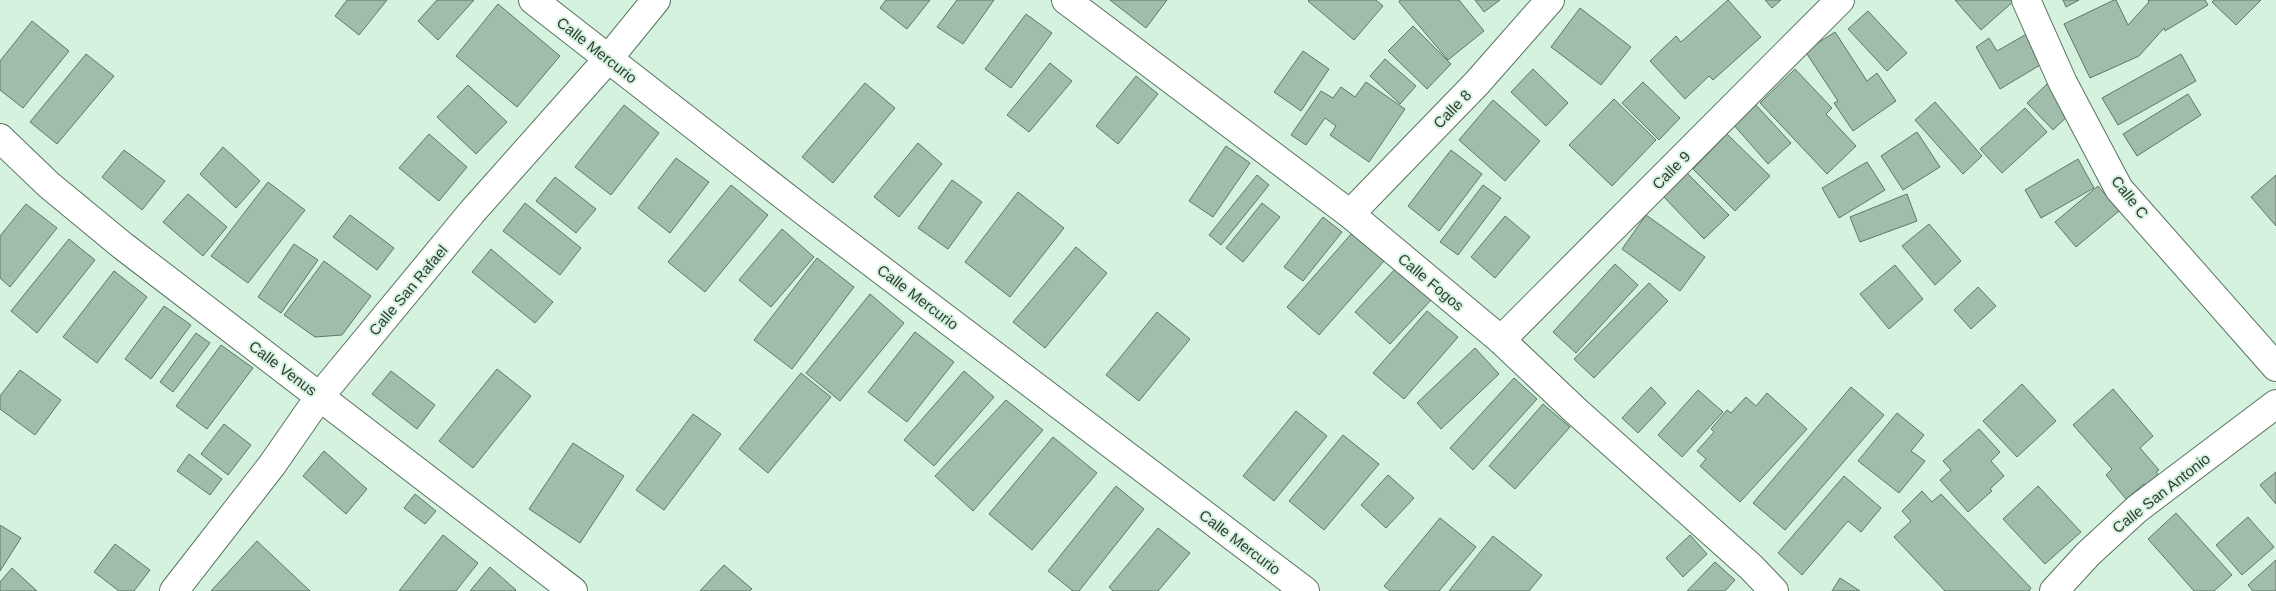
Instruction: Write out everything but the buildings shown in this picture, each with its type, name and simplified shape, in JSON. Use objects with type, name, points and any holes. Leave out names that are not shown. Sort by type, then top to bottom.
[{"type":"street","name":"Calle Mercurio","points":[[533,0],[809,215],[1305,591]]},
{"type":"street","name":"Calle San Rafael","points":[[174,591],[272,465],[320,396],[472,212],[608,59],[656,0]]},
{"type":"street","name":"Calle Fogos","points":[[1066,0],[1350,214],[1501,340],[1576,411],[1751,568],[1774,591]]},
{"type":"street","name":"Calle 8","points":[[1350,214],[1477,82],[1550,0]]},
{"type":"street","name":"Calle 9","points":[[1501,340],[1840,0]]},
{"type":"street","name":"Calle C","points":[[2026,0],[2063,83],[2119,190],[2276,367]]},
{"type":"street","name":"Calle Venus","points":[[0,138],[49,185],[123,246],[573,591]]},
{"type":"street","name":"Calle San Antonio","points":[[2054,591],[2088,554],[2137,509],[2276,404]]}]
